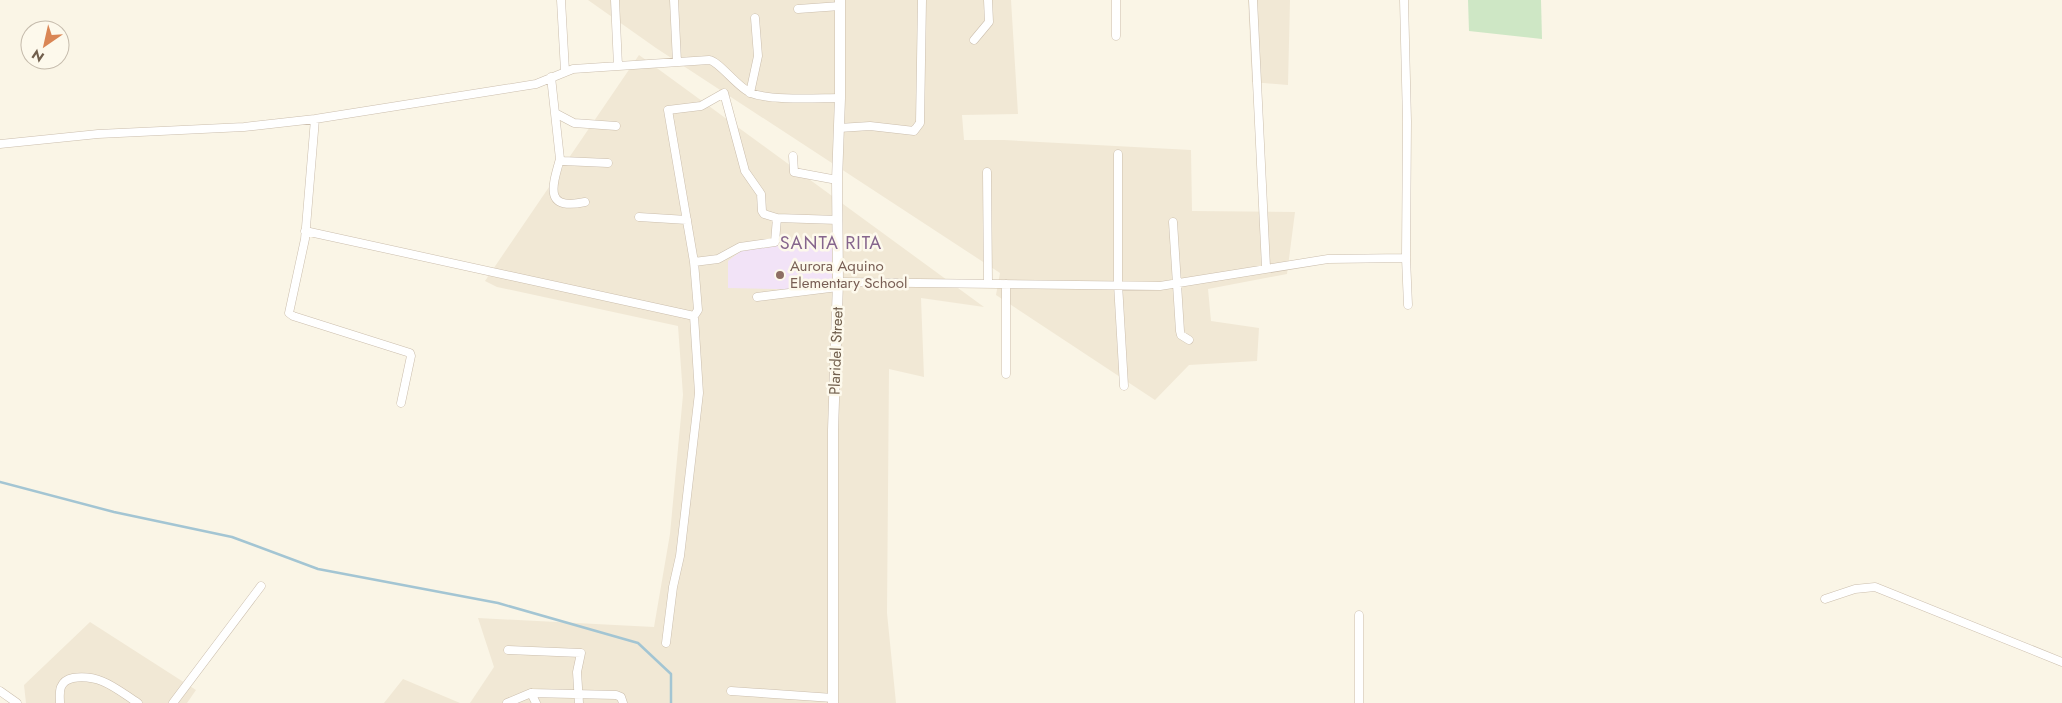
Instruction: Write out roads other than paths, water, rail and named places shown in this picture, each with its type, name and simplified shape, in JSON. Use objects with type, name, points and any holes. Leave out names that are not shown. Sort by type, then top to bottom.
[{"type":"street","points":[[560,0],[565,71]]},
{"type":"street","points":[[615,0],[618,66]]},
{"type":"street","points":[[674,0],[677,62]]},
{"type":"street","points":[[839,128],[870,126],[914,131],[918,128],[922,0]]},
{"type":"street","points":[[974,40],[989,22],[988,0]]},
{"type":"street","points":[[1116,0],[1116,36]]},
{"type":"street","points":[[1253,0],[1266,267]]},
{"type":"street","points":[[1404,0],[1408,305]]},
{"type":"street","points":[[798,9],[840,3]]},
{"type":"street","name":"Plaridel Street","points":[[833,700],[833,430],[838,287],[837,180],[840,98],[840,3]]},
{"type":"street","points":[[750,93],[758,56],[755,18]]},
{"type":"street","points":[[0,144],[98,134],[240,127],[315,119],[536,84],[565,71],[677,62],[713,61],[733,81],[750,93],[766,96],[840,98]]},
{"type":"street","points":[[551,77],[557,114],[560,159],[552,189],[554,196],[559,202],[569,205],[585,202]]},
{"type":"street","points":[[666,643],[673,587],[680,556],[698,393],[694,316],[698,310],[694,262],[668,110],[701,106],[724,93],[733,81]]},
{"type":"street","points":[[724,93],[745,171],[762,194],[762,211],[764,214],[777,218],[838,220]]},
{"type":"street","points":[[557,114],[574,123],[616,126]]},
{"type":"street","points":[[315,119],[305,231],[289,313],[293,316],[407,351],[411,356],[401,403]]},
{"type":"street","points":[[1118,154],[1118,284],[1124,386]]},
{"type":"street","points":[[793,156],[794,172],[837,180]]},
{"type":"street","points":[[560,159],[563,161],[608,163]]},
{"type":"street","points":[[987,172],[988,283]]},
{"type":"street","points":[[639,217],[687,220]]},
{"type":"street","points":[[694,262],[718,259],[740,247],[775,242],[777,218]]},
{"type":"street","points":[[1173,222],[1180,331],[1181,335],[1189,340]]},
{"type":"street","points":[[305,231],[694,316]]},
{"type":"street","points":[[757,297],[838,287],[988,283],[1160,286],[1266,267],[1328,259],[1406,258]]},
{"type":"street","points":[[1006,284],[1006,374]]},
{"type":"street","points":[[173,703],[261,586]]},
{"type":"street","points":[[1825,599],[1855,589],[1875,587],[2062,662]]},
{"type":"street","points":[[1359,615],[1359,703]]},
{"type":"street","points":[[508,650],[581,653],[577,672],[578,699]]},
{"type":"street","points":[[60,703],[61,688],[64,683],[68,679],[86,676],[98,678],[138,703]]},
{"type":"street","points":[[0,691],[17,703]]},
{"type":"street","points":[[731,691],[833,700]]},
{"type":"street","points":[[531,693],[536,703]]},
{"type":"street","points":[[507,703],[531,693],[578,699],[616,695],[620,697],[623,703]]},
{"type":"waterway","points":[[0,482],[114,512],[232,537],[318,569],[498,603],[638,643],[671,674],[671,703]]},
{"type":"place","name":"Aurora Aquino Elementary School","points":[[780,275]]},
{"type":"district","name":"SANTA RITA","points":[[831,243]]}]
